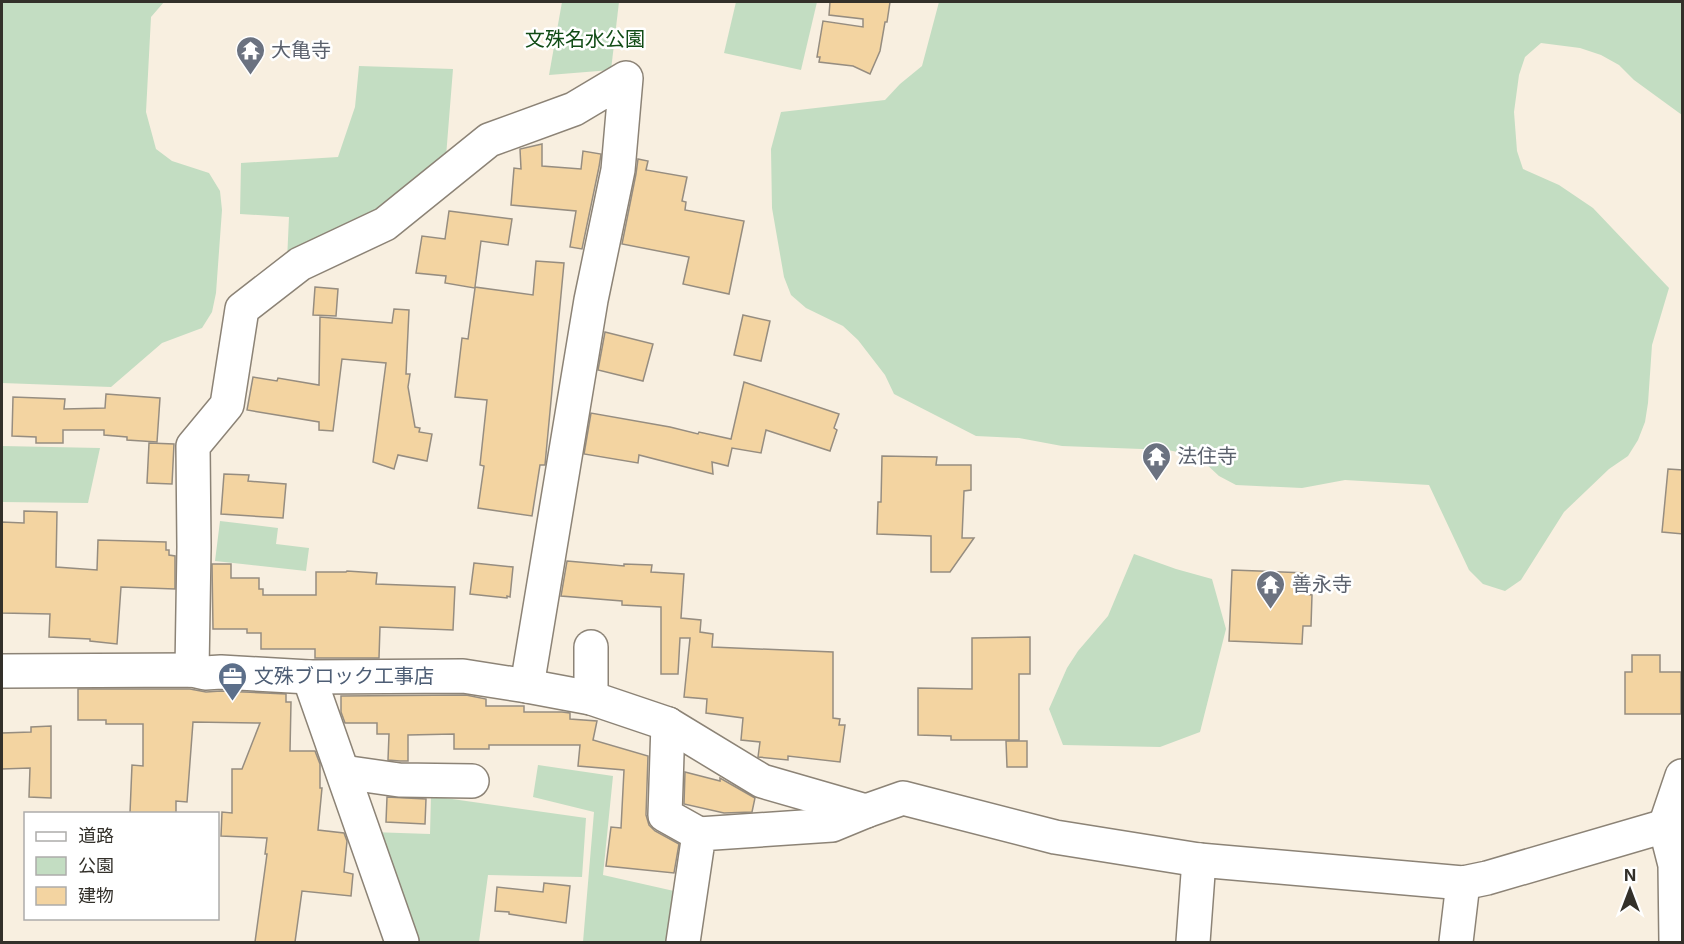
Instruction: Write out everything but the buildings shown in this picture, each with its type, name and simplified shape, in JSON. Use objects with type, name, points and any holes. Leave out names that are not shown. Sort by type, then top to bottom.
[{"type":"street","points":[[192,670],[193,447],[227,405],[242,309],[300,264],[385,224],[489,140],[574,109],[626,78],[618,170],[591,300],[527,686]]},
{"type":"street","points":[[591,647],[591,698]]},
{"type":"street","points":[[2,671],[192,670],[205,673],[309,677],[464,676],[527,686],[591,698],[668,724],[762,781],[866,811]]},
{"type":"street","points":[[309,677],[402,942]]},
{"type":"street","points":[[668,724],[665,815],[699,834],[832,825],[903,798],[1055,837],[1199,860],[1463,883],[1665,826]]},
{"type":"street","points":[[343,772],[399,780],[472,781]]},
{"type":"street","points":[[1676,942],[1679,865],[1665,826],[1683,776]]},
{"type":"street","points":[[683,942],[699,834]]},
{"type":"street","points":[[1193,942],[1199,860]]},
{"type":"street","points":[[1456,942],[1463,883]]},
{"type":"green space","points":[[2,2],[164,2],[151,17],[146,112],[156,149],[172,161],[209,173],[220,191],[222,210],[216,293],[212,312],[202,328],[162,343],[111,387],[2,383]]},
{"type":"green space","name":"文殊名水公園","points":[[562,2],[619,2],[611,70],[549,75]]},
{"type":"green space","points":[[736,2],[817,2],[801,70],[724,53]]},
{"type":"green space","points":[[939,2],[1682,2],[1682,115],[1634,80],[1619,65],[1601,55],[1580,48],[1541,43],[1525,57],[1519,75],[1514,112],[1517,151],[1523,169],[1559,185],[1593,208],[1669,288],[1652,345],[1645,422],[1628,456],[1609,469],[1564,512],[1521,580],[1505,591],[1483,584],[1469,570],[1429,485],[1345,480],[1302,488],[1236,485],[1219,476],[1204,462],[1187,454],[1168,450],[1062,446],[1019,438],[976,436],[894,394],[885,375],[858,340],[843,326],[806,308],[791,295],[784,277],[772,208],[771,149],[781,112],[885,100],[922,66]]},
{"type":"green space","points":[[359,66],[453,69],[445,169],[397,208],[287,261],[289,217],[240,214],[241,163],[338,157],[355,107]]},
{"type":"green space","points":[[2,446],[100,448],[88,503],[2,502]]},
{"type":"green space","points":[[220,521],[278,528],[276,544],[309,548],[306,571],[215,561]]},
{"type":"green space","points":[[1134,554],[1212,579],[1226,629],[1200,732],[1160,747],[1063,745],[1049,709],[1067,668],[1078,651],[1108,616]]},
{"type":"green space","points":[[538,765],[613,776],[603,875],[674,891],[667,942],[583,942],[594,812],[533,797]]},
{"type":"green space","points":[[431,796],[586,818],[582,877],[488,875],[479,942],[408,942],[371,832],[430,834]]},
{"type":"place","name":"大亀寺","points":[[250,76]]},
{"type":"place","name":"法住寺","points":[[1156,482]]},
{"type":"place","name":"善永寺","points":[[1271,610]]},
{"type":"place","name":"文殊ブロック工事店","points":[[233,702]]}]
